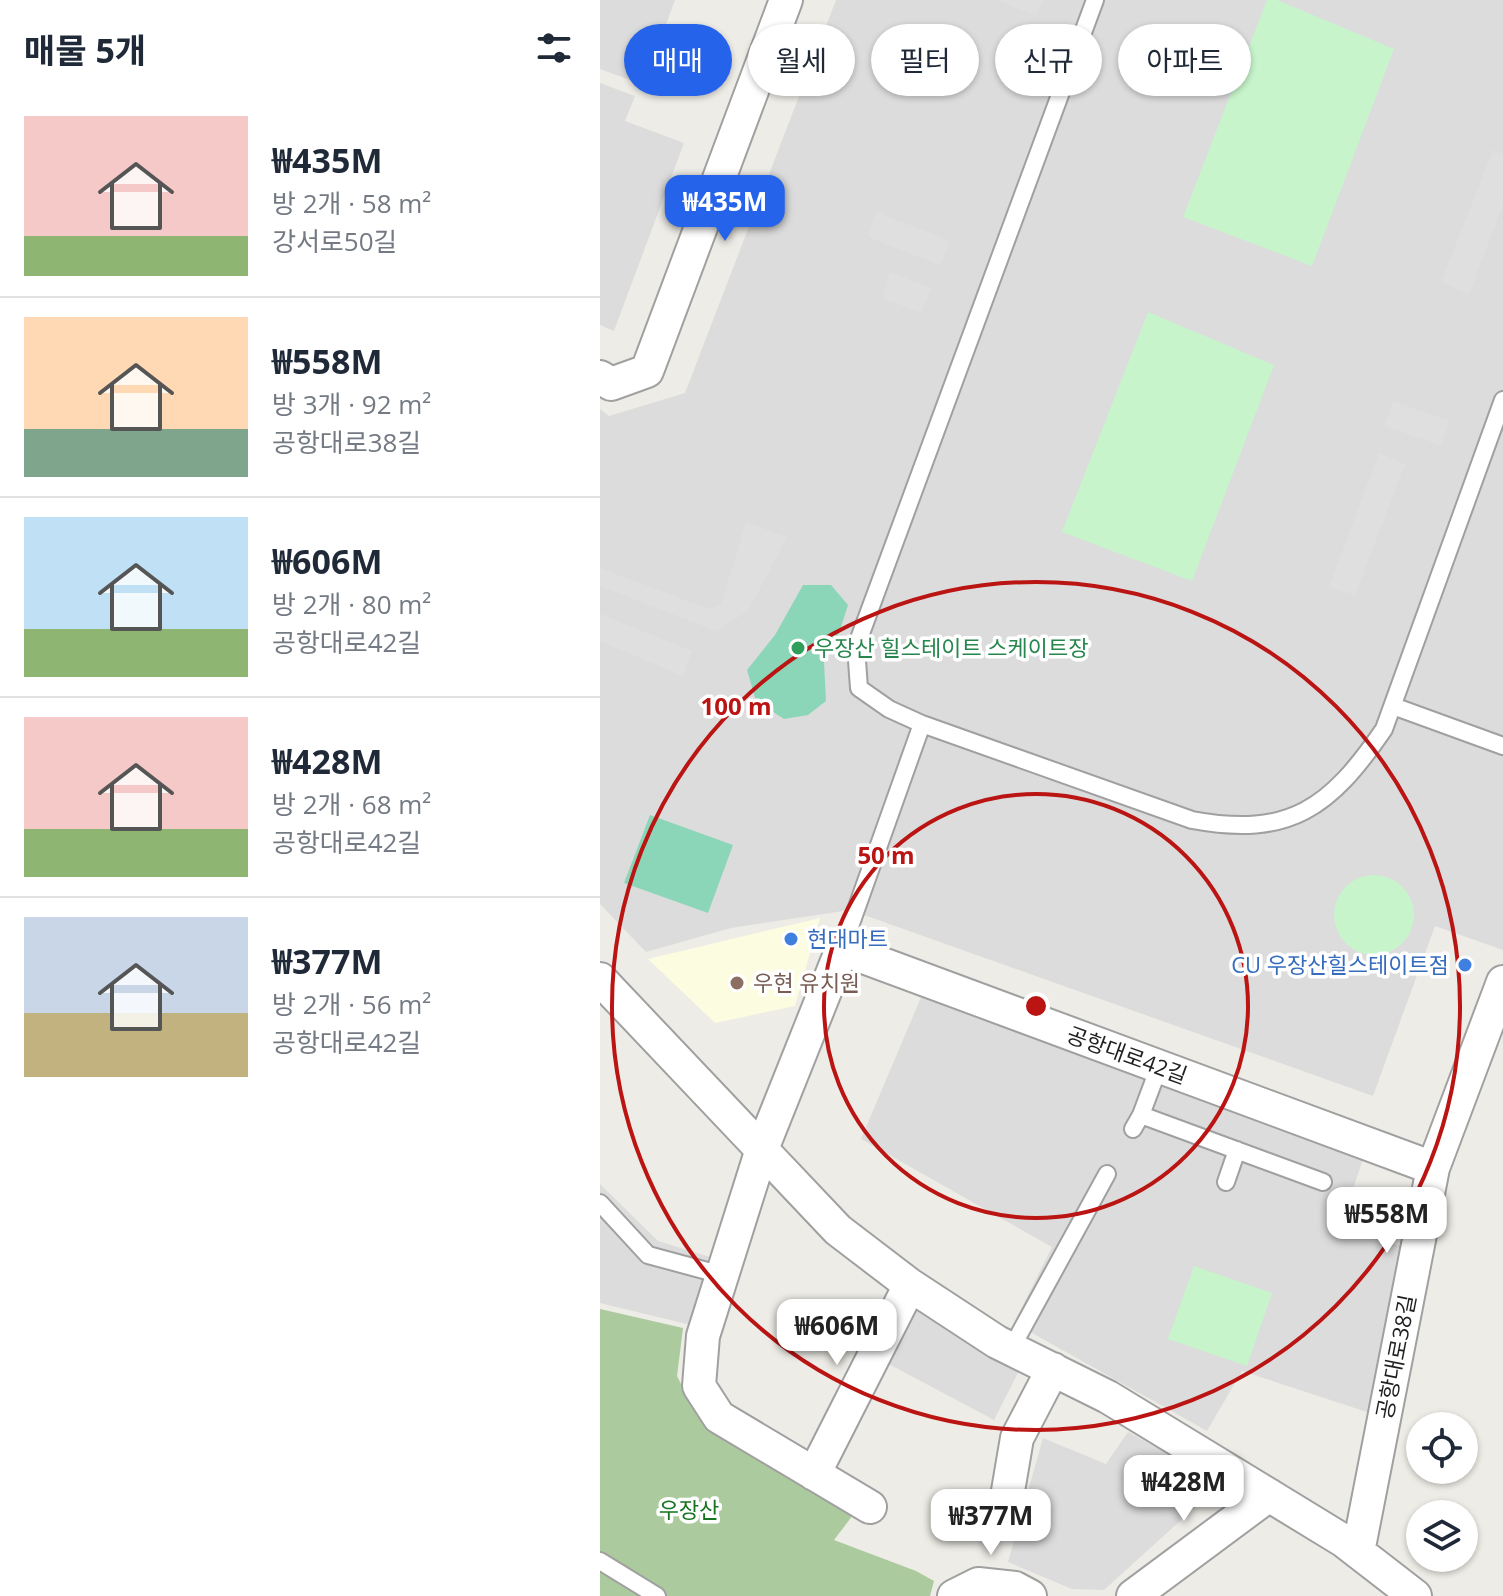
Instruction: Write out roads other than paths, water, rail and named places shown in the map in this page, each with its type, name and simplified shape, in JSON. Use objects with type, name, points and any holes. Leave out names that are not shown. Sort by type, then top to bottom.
[{"type":"street","points":[[600,377],[611,384],[647,371],[786,0]]},
{"type":"street","points":[[842,949],[762,1149],[703,1336],[699,1386],[719,1417],[870,1507]]},
{"type":"street","name":"공항대로42길","points":[[842,949],[1433,1168]]},
{"type":"street","points":[[600,979],[838,1230],[910,1285],[1011,1349],[1108,1397],[1269,1495],[1358,1552],[1415,1596]]},
{"type":"street","name":"공항대로38길","points":[[1358,1552],[1433,1168],[1503,982]]},
{"type":"street","points":[[814,1474],[910,1285]]},
{"type":"street","points":[[1008,1491],[1017,1438],[1053,1369]]},
{"type":"street","points":[[1133,1596],[1269,1495]]},
{"type":"street","points":[[954,1596],[978,1584],[1015,1588],[1030,1596]]},
{"type":"lane","points":[[1095,0],[856,647],[859,688],[889,709],[922,724],[1192,820],[1227,826],[1279,822],[1312,809],[1340,787],[1384,729],[1503,400]]},
{"type":"lane","points":[[1393,706],[1503,746]]},
{"type":"lane","points":[[842,949],[922,724]]},
{"type":"lane","points":[[1159,1067],[1137,1122],[1237,1150],[1323,1182]]},
{"type":"lane","points":[[1226,1182],[1237,1150]]},
{"type":"lane","points":[[1011,1349],[1107,1174]]},
{"type":"lane","points":[[600,1203],[648,1255],[722,1275]]},
{"type":"lane","points":[[600,1218],[618,1222]]},
{"type":"lane","points":[[600,1561],[657,1596]]},
{"type":"place","name":"우장산 힐스테이트 스케이트장","points":[[798,648]]},
{"type":"place","name":"현대마트","points":[[791,939]]},
{"type":"place","name":"CU 우장산힐스테이트점","points":[[1465,965]]},
{"type":"place","name":"우현 유치원","points":[[737,983]]},
{"type":"park label","name":"우장산","points":[[689,1510]]}]
